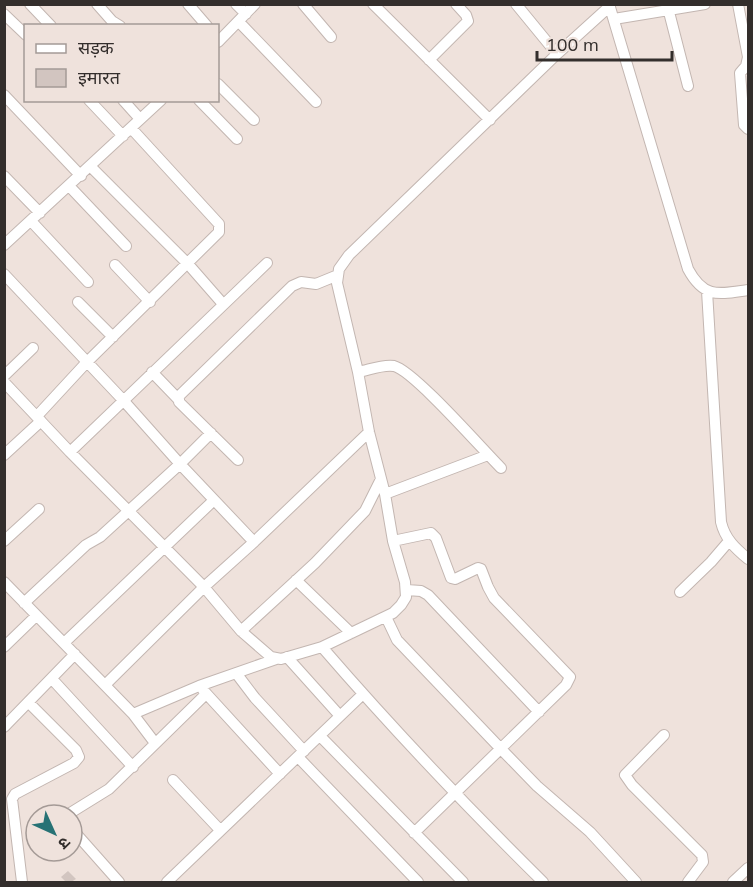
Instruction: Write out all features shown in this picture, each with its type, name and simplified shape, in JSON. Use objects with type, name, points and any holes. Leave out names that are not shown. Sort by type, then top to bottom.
[{"type":"street","points":[[30,4],[49,24]]},
{"type":"street","points":[[97,4],[117,24]]},
{"type":"street","points":[[188,4],[205,24]]},
{"type":"street","points":[[236,4],[242,18],[316,102]]},
{"type":"street","points":[[219,39],[255,4]]},
{"type":"street","points":[[303,4],[331,37]]},
{"type":"street","points":[[373,4],[490,120]]},
{"type":"street","points":[[429,60],[468,21],[466,15],[456,4]]},
{"type":"street","points":[[516,4],[558,54]]},
{"type":"street","points":[[614,19],[669,12],[705,4]]},
{"type":"street","points":[[738,4],[748,57],[740,74],[744,124],[748,129]]},
{"type":"street","points":[[133,714],[202,690],[236,673],[321,646],[386,616],[401,605],[406,590],[393,541],[385,494],[369,432],[358,372],[337,283],[339,268],[349,255],[610,5],[688,269],[695,281],[707,291],[718,293],[748,290]]},
{"type":"street","points":[[669,12],[688,86]]},
{"type":"street","points":[[4,14],[24,33]]},
{"type":"street","points":[[219,85],[254,120]]},
{"type":"street","points":[[4,95],[81,176]]},
{"type":"street","points":[[4,455],[39,419],[86,363],[216,237],[220,228],[127,132],[91,102]]},
{"type":"street","points":[[125,102],[140,119]]},
{"type":"street","points":[[4,245],[70,187],[159,102]]},
{"type":"street","points":[[201,102],[237,139]]},
{"type":"street","points":[[91,167],[188,264],[223,304]]},
{"type":"street","points":[[4,176],[40,213]]},
{"type":"street","points":[[70,187],[126,246]]},
{"type":"street","points":[[31,221],[88,282]]},
{"type":"street","points":[[70,452],[267,263]]},
{"type":"street","points":[[114,265],[150,302]]},
{"type":"street","points":[[4,274],[254,542]]},
{"type":"street","points":[[178,399],[181,393],[292,286],[305,282],[316,284],[338,274]]},
{"type":"street","points":[[707,291],[721,522],[729,541],[748,559]]},
{"type":"street","points":[[78,302],[113,337]]},
{"type":"street","points":[[4,376],[33,348]]},
{"type":"street","points":[[358,372],[386,366],[402,369],[434,398],[501,468]]},
{"type":"street","points":[[152,372],[238,460]]},
{"type":"street","points":[[4,382],[204,587],[242,631],[271,657],[281,658],[340,716]]},
{"type":"street","points":[[105,685],[204,587],[369,432]]},
{"type":"street","points":[[24,603],[86,545],[100,537],[211,433]]},
{"type":"street","points":[[385,494],[488,454]]},
{"type":"street","points":[[242,631],[365,511],[381,478]]},
{"type":"street","points":[[64,643],[214,500]]},
{"type":"street","points":[[4,541],[39,509]]},
{"type":"street","points":[[393,541],[431,533],[436,538],[451,578],[461,577],[478,568],[483,570],[488,587],[495,598],[569,674],[566,685],[414,833]]},
{"type":"street","points":[[680,592],[706,568],[729,541]]},
{"type":"street","points":[[296,580],[351,633]]},
{"type":"street","points":[[4,582],[133,714],[155,743]]},
{"type":"street","points":[[406,590],[421,591],[428,595],[539,712]]},
{"type":"street","points":[[4,647],[36,616]]},
{"type":"street","points":[[386,616],[398,640],[537,786],[590,832],[636,882]]},
{"type":"street","points":[[321,646],[456,794],[543,882]]},
{"type":"street","points":[[4,727],[75,654]]},
{"type":"street","points":[[236,673],[301,754],[418,882]]},
{"type":"street","points":[[52,679],[133,766]]},
{"type":"street","points":[[84,805],[101,795],[133,766],[202,690]]},
{"type":"street","points":[[202,690],[280,774]]},
{"type":"street","points":[[167,882],[363,694]]},
{"type":"street","points":[[22,882],[12,800],[15,794],[74,763],[79,757],[76,750],[29,703]]},
{"type":"street","points":[[664,735],[626,771],[625,777],[702,855],[703,862],[688,882]]},
{"type":"street","points":[[320,736],[463,882]]},
{"type":"street","points":[[173,780],[220,830]]},
{"type":"street","points":[[84,843],[119,882]]},
{"type":"street","points":[[733,882],[748,868]]},
{"type":"building","points":[[68,871],[76,879],[71,882],[66,882],[61,877]]}]
